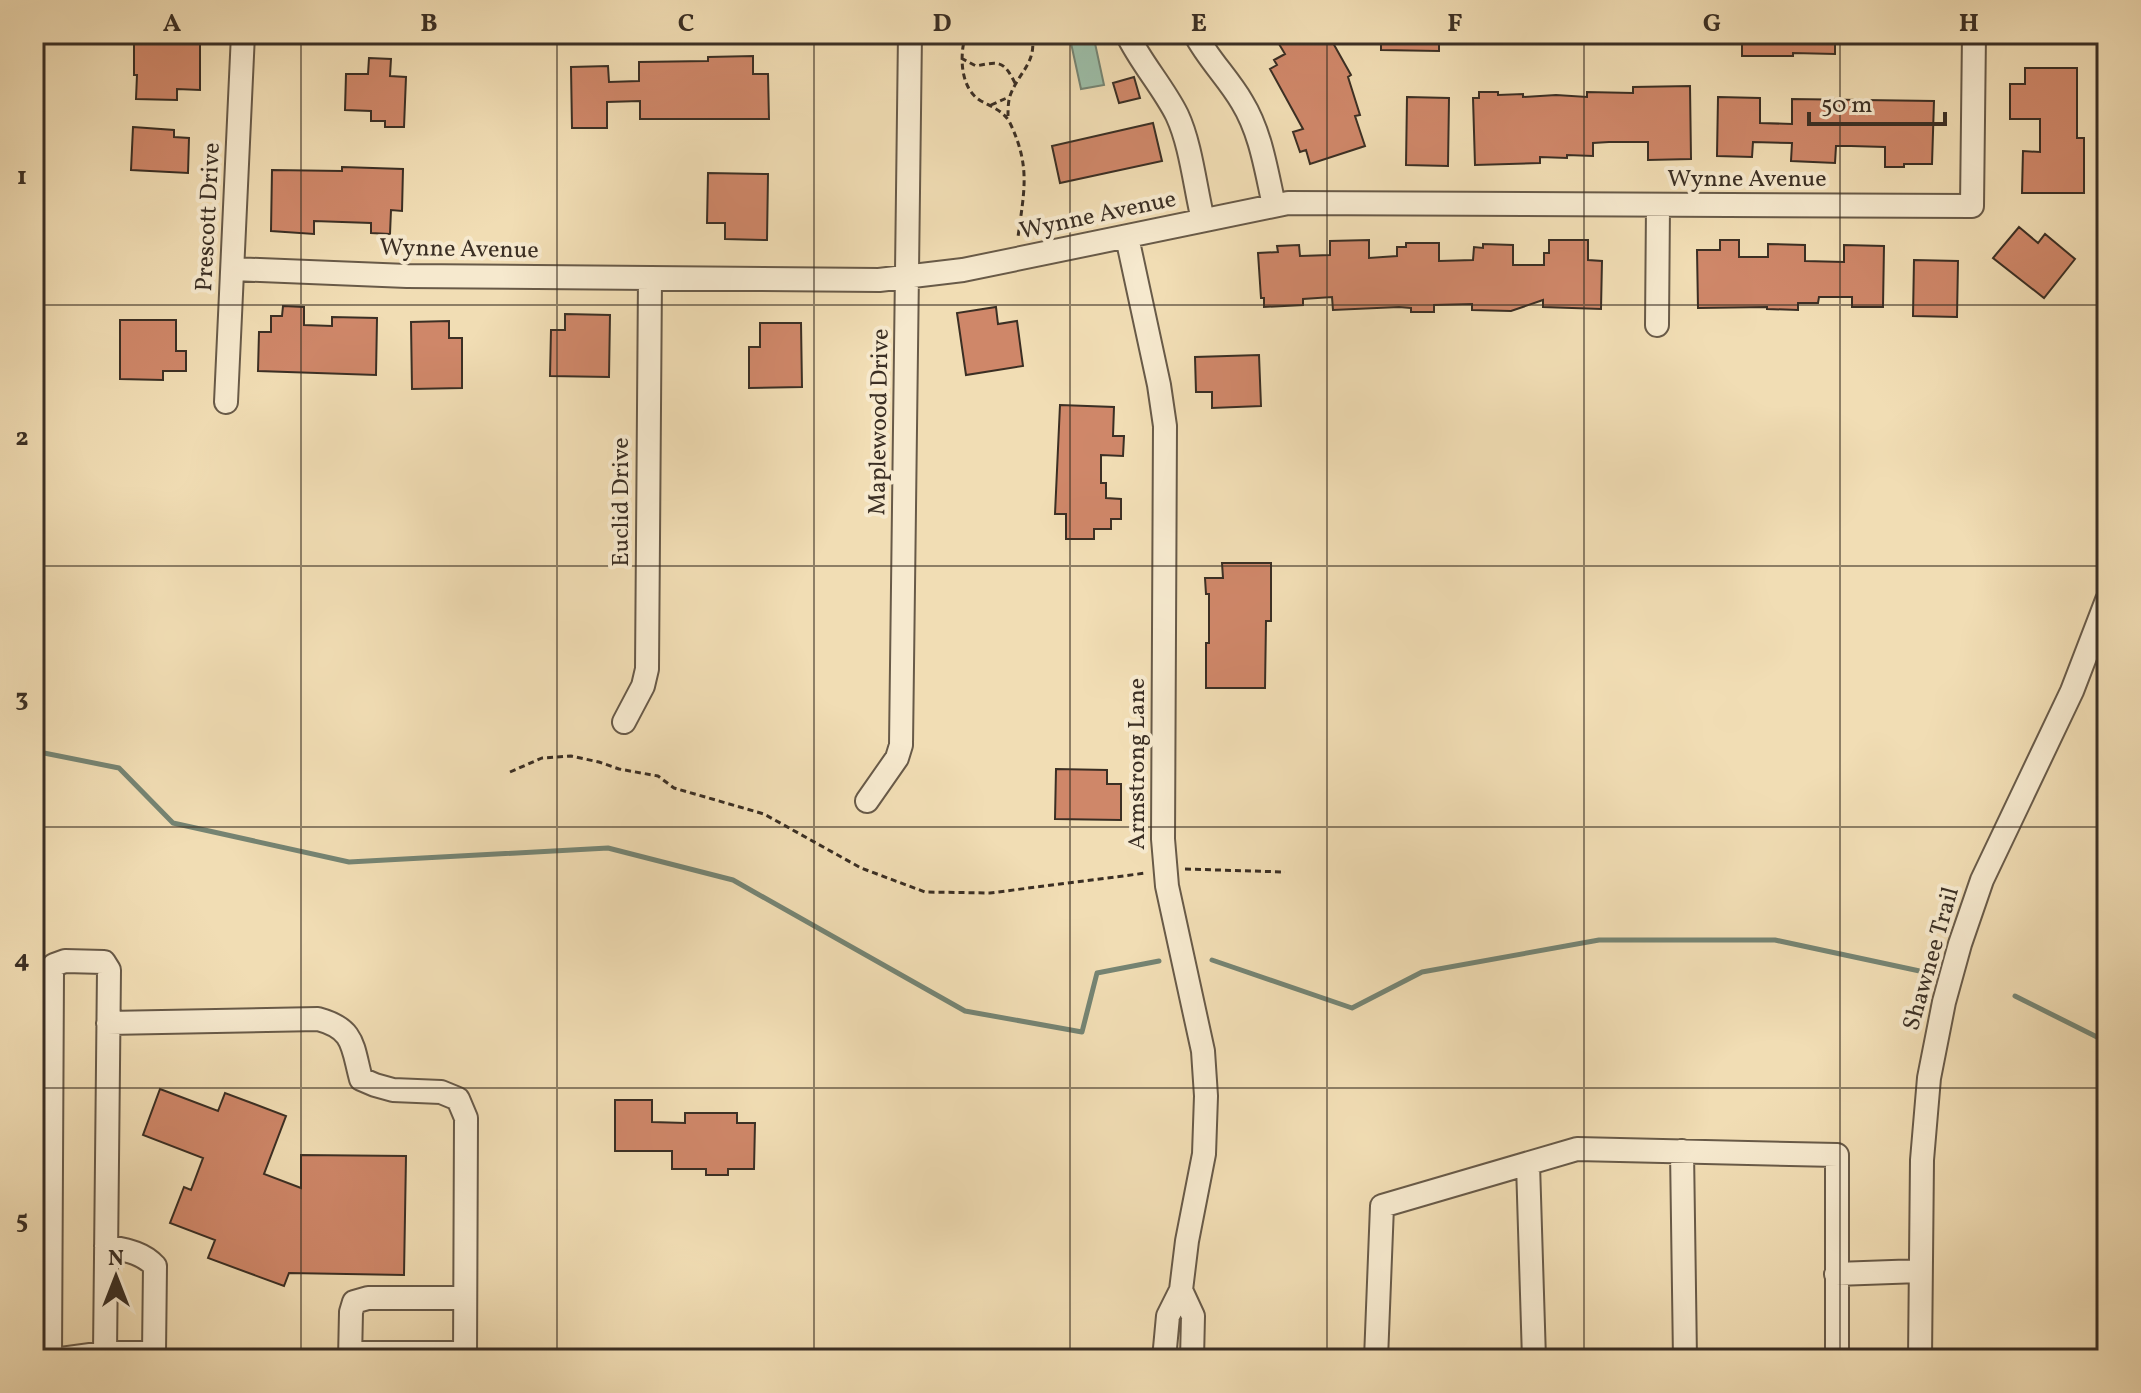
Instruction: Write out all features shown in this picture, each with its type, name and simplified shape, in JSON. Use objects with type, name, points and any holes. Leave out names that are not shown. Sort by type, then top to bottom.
[{"type":"street","name":"Prescott Drive","points":[[226,402],[243,34]]},
{"type":"street","name":"Maplewood Drive","points":[[867,801],[892,766],[901,745],[910,34]]},
{"type":"street","points":[[1127,34],[1181,126],[1203,220]]},
{"type":"street","points":[[1195,34],[1243,103],[1253,123],[1274,205]]},
{"type":"street","name":"Wynne Avenue","points":[[233,269],[407,276],[908,278],[963,270],[1274,205],[1311,202],[1972,206],[1974,34]]},
{"type":"street","points":[[1657,325],[1658,206]]},
{"type":"street","name":"Armstrong Lane","points":[[1127,237],[1164,406],[1164,871],[1203,1051],[1206,1084],[1205,1145],[1181,1290],[1168,1316],[1164,1359]]},
{"type":"street","name":"Euclid Drive","points":[[624,722],[643,686],[647,669],[650,278]]},
{"type":"street","name":"Shawnee Trail","points":[[1920,1359],[1921,1173],[1933,1051],[1944,1002],[1986,869],[2072,691],[2107,600]]},
{"type":"street","points":[[50,1359],[52,972],[54,965],[65,961],[104,962],[109,970],[104,1356]]},
{"type":"street","points":[[108,1023],[318,1019],[335,1024],[350,1037],[361,1079],[393,1090],[441,1092],[458,1099],[466,1118],[465,1356],[350,1356],[354,1302],[368,1298],[465,1298]]},
{"type":"street","points":[[1376,1359],[1382,1206],[1577,1149],[1837,1155],[1837,1359]]},
{"type":"street","points":[[1682,1151],[1685,1359]]},
{"type":"street","points":[[1528,1164],[1534,1359]]},
{"type":"street","points":[[61,1359],[154,1356],[155,1266],[147,1257],[136,1252],[106,1246]]},
{"type":"street","points":[[1836,1274],[1920,1271]]},
{"type":"street","name":"Armstrong Lane","points":[[1181,1290],[1193,1316],[1192,1359]]},
{"type":"path","points":[[966,34],[961,58],[971,91],[1008,118]]},
{"type":"path","points":[[1017,242],[1026,179],[1023,155],[1008,118],[1009,97],[1030,61],[1032,34]]},
{"type":"path","points":[[961,58],[976,66],[991,62],[1003,66],[1016,86]]},
{"type":"path","points":[[991,105],[1009,97]]},
{"type":"path","points":[[510,772],[542,758],[571,756],[658,776],[674,788],[764,814],[861,868],[925,892],[990,893],[1189,868],[1285,872]]},
{"type":"shaded area","points":[[1069,34],[1093,34],[1104,85],[1081,89]]},
{"type":"building","points":[[1273,34],[1328,34],[1351,75],[1348,77],[1360,115],[1355,116],[1365,146],[1310,164],[1306,150],[1300,152],[1293,132],[1303,129],[1270,69],[1277,65],[1274,60],[1285,54]]},
{"type":"building","points":[[1381,34],[1439,34],[1439,51],[1381,50]]},
{"type":"building","points":[[1742,34],[1835,34],[1835,54],[1742,56]]},
{"type":"building","points":[[134,39],[200,41],[200,90],[177,89],[177,100],[136,99]]},
{"type":"building","points":[[753,56],[753,74],[768,74],[769,119],[640,119],[640,101],[607,102],[607,128],[572,128],[571,67],[608,66],[609,82],[639,81],[639,62],[708,61],[708,57]]},
{"type":"building","points":[[369,58],[391,59],[390,76],[406,77],[404,127],[385,127],[385,121],[371,121],[371,111],[345,110],[346,74],[368,74]]},
{"type":"building","points":[[2025,68],[2077,68],[2077,138],[2084,138],[2084,193],[2022,193],[2023,151],[2040,152],[2040,119],[2010,119],[2010,84],[2025,84]]},
{"type":"building","points":[[1134,77],[1140,98],[1119,103],[1113,83]]},
{"type":"building","points":[[1690,86],[1691,159],[1648,160],[1648,142],[1609,142],[1593,143],[1593,156],[1540,157],[1540,163],[1475,165],[1473,98],[1479,98],[1479,92],[1523,94],[1523,97],[1587,97],[1587,92],[1633,93],[1633,87]]},
{"type":"building","points":[[1407,97],[1449,98],[1448,166],[1406,165]]},
{"type":"building","points":[[1718,97],[1760,98],[1760,123],[1792,124],[1792,99],[1934,101],[1932,164],[1885,167],[1885,147],[1851,146],[1836,146],[1835,163],[1791,161],[1792,143],[1753,142],[1752,157],[1717,156]]},
{"type":"building","points":[[1153,123],[1162,161],[1060,183],[1052,146]]},
{"type":"building","points":[[133,127],[174,130],[174,137],[189,138],[188,173],[131,170]]},
{"type":"building","points":[[342,167],[403,169],[402,211],[391,210],[390,234],[371,233],[371,223],[314,221],[314,234],[271,231],[272,170],[342,171]]},
{"type":"building","points":[[708,173],[768,174],[767,240],[725,239],[725,223],[707,223]]},
{"type":"building","points":[[2019,227],[2038,243],[2045,234],[2075,259],[2044,298],[1993,258]]},
{"type":"building","points":[[1369,240],[1369,258],[1397,256],[1397,247],[1406,247],[1406,243],[1439,243],[1439,261],[1473,260],[1474,247],[1483,248],[1483,244],[1513,245],[1513,265],[1544,265],[1544,253],[1549,253],[1549,240],[1588,240],[1588,260],[1602,261],[1601,309],[1543,307],[1543,300],[1511,311],[1472,310],[1472,304],[1434,305],[1434,312],[1411,312],[1411,308],[1399,307],[1333,310],[1332,297],[1303,299],[1303,305],[1264,307],[1258,253],[1278,252],[1277,246],[1299,245],[1300,256],[1330,255],[1330,241]]},
{"type":"building","points":[[1720,240],[1739,240],[1739,257],[1768,257],[1768,244],[1805,245],[1805,261],[1844,262],[1844,245],[1884,246],[1883,307],[1852,307],[1852,297],[1819,297],[1818,303],[1798,303],[1798,310],[1698,308],[1697,250],[1720,250]]},
{"type":"building","points":[[1914,260],[1958,261],[1957,317],[1913,316]]},
{"type":"building","points":[[283,306],[304,307],[304,325],[332,326],[332,317],[377,318],[376,375],[258,371],[259,332],[271,332],[271,316],[282,316]]},
{"type":"building","points":[[996,307],[998,324],[1017,321],[1023,366],[966,375],[957,313]]},
{"type":"building","points":[[565,314],[610,315],[609,377],[550,376],[551,330],[565,330]]},
{"type":"building","points":[[120,320],[176,320],[176,351],[186,351],[186,371],[163,371],[163,380],[120,379]]},
{"type":"building","points":[[449,321],[449,338],[462,338],[462,388],[412,389],[411,322]]},
{"type":"building","points":[[760,323],[801,323],[802,387],[749,388],[749,347],[760,347]]},
{"type":"building","points":[[1259,355],[1261,406],[1212,408],[1212,392],[1196,392],[1195,357]]},
{"type":"building","points":[[1060,405],[1114,407],[1113,436],[1124,436],[1123,456],[1101,455],[1101,483],[1106,483],[1106,498],[1121,499],[1121,519],[1111,519],[1111,529],[1094,529],[1094,539],[1066,539],[1066,514],[1055,514]]},
{"type":"building","points":[[1222,563],[1271,563],[1271,621],[1266,621],[1265,688],[1206,688],[1209,594],[1206,594],[1205,578],[1223,578]]},
{"type":"building","points":[[1056,769],[1107,770],[1107,784],[1121,784],[1121,820],[1055,819]]},
{"type":"building","points":[[160,1089],[218,1111],[225,1093],[286,1116],[264,1174],[301,1188],[301,1155],[406,1156],[404,1275],[289,1273],[284,1286],[208,1258],[215,1240],[170,1223],[184,1187],[191,1190],[203,1158],[143,1135]]},
{"type":"building","points":[[615,1100],[652,1100],[652,1122],[685,1123],[685,1113],[737,1113],[737,1123],[755,1123],[754,1169],[728,1169],[728,1175],[706,1175],[706,1169],[672,1169],[672,1151],[615,1151]]},
{"type":"waterway","points":[[34,751],[119,768],[173,823],[349,862],[608,848],[733,880],[965,1011],[1082,1032],[1097,973],[1159,961]]},
{"type":"waterway","points":[[1212,960],[1352,1008],[1422,972],[1599,940],[1775,940],[1929,973]]},
{"type":"waterway","points":[[2015,996],[2107,1042]]}]
